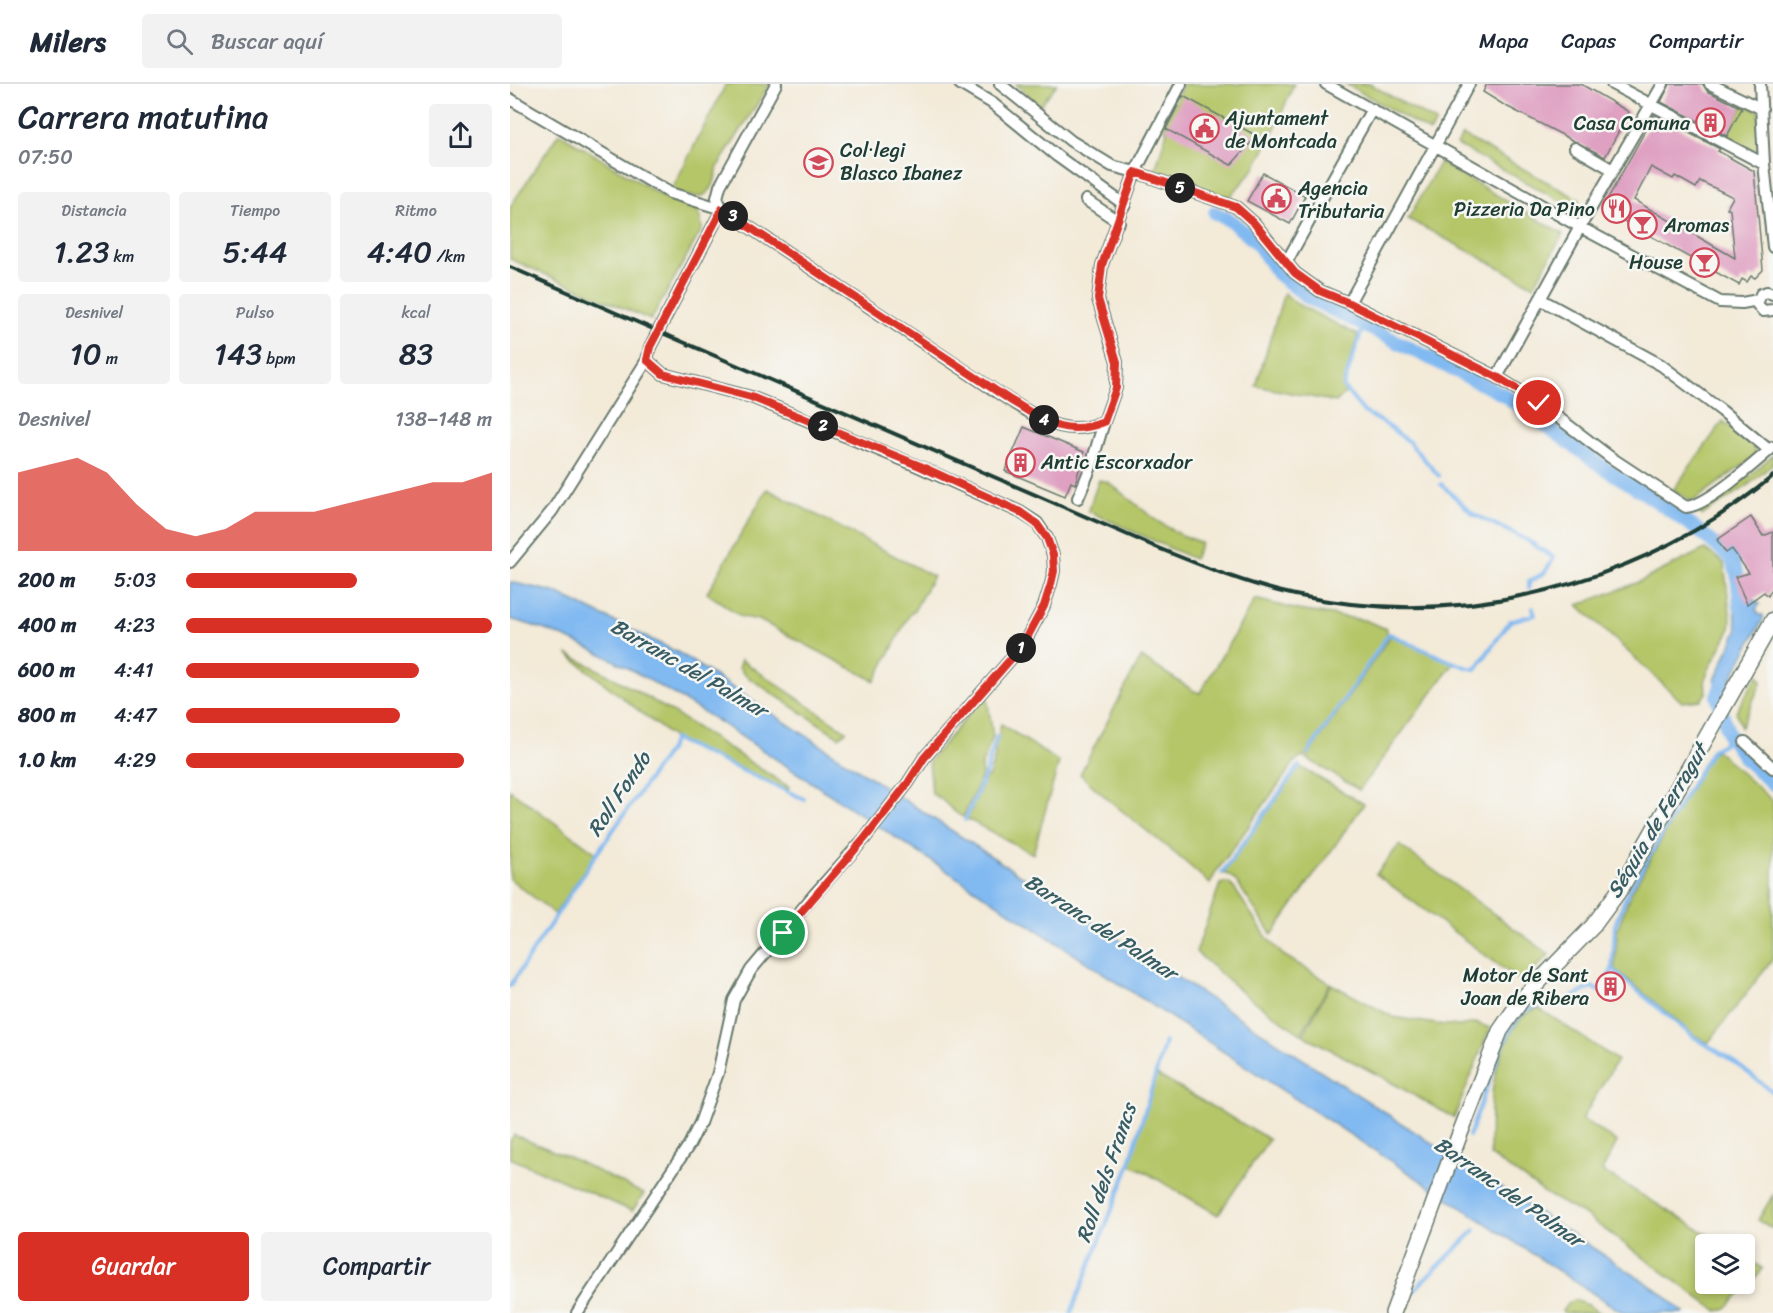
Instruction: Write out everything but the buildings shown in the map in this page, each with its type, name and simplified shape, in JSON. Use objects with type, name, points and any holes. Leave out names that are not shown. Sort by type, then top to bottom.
[{"type":"street","points":[[722,209],[717,198],[720,186],[776,84]]},
{"type":"street","points":[[960,84],[992,103],[1057,156],[1126,201]]},
{"type":"street","points":[[1000,84],[1092,155],[1112,166],[1236,207],[1254,223],[1295,273],[1320,291],[1349,303],[1497,377],[1539,403],[1611,457],[1686,507],[1694,506],[1741,474],[1771,449],[1661,365],[1540,298]]},
{"type":"street","points":[[1077,498],[1089,470],[1116,388],[1117,362],[1098,299],[1102,265],[1135,172],[1181,84]]},
{"type":"street","points":[[1326,84],[1580,227],[1720,302],[1742,303],[1758,300],[1764,293],[1773,294]]},
{"type":"street","points":[[1349,303],[1469,84]]},
{"type":"street","points":[[1611,84],[1764,164]]},
{"type":"street","points":[[1497,377],[1663,84]]},
{"type":"street","points":[[1710,84],[1761,109]]},
{"type":"street","points":[[1760,84],[1761,109],[1769,146],[1764,164],[1773,247]]},
{"type":"street","points":[[510,99],[670,193],[722,209],[1010,400],[1057,427],[1088,428],[1104,422]]},
{"type":"street","points":[[1287,261],[1372,108]]},
{"type":"street","points":[[1575,148],[1613,170]]},
{"type":"street","points":[[1086,200],[1119,222]]},
{"type":"street","points":[[510,562],[552,511],[647,360],[650,347],[722,209]]},
{"type":"street","points":[[1758,300],[1759,307],[1763,311],[1773,310]]},
{"type":"street","points":[[577,1313],[690,1145],[718,1073],[734,1000],[752,970],[865,838],[908,783],[924,758],[1023,645],[1034,628],[1047,598],[1054,571],[1053,555],[1047,538],[1037,524],[1020,512],[920,466],[751,397],[663,374],[647,360]]},
{"type":"street","points":[[1393,1313],[1459,1136],[1505,1023],[1527,993],[1593,926],[1610,904],[1636,863],[1773,620]]},
{"type":"street","points":[[1745,742],[1773,768]]},
{"type":"green space","points":[[726,84],[770,84],[720,163],[711,190],[696,197],[671,191]]},
{"type":"green space","points":[[1016,84],[1057,84],[1040,106]]},
{"type":"green space","points":[[1183,84],[1294,84],[1271,138],[1254,169],[1229,198],[1154,174],[1167,131],[1163,127]]},
{"type":"green space","points":[[1346,84],[1370,84],[1436,122],[1430,132]]},
{"type":"green space","points":[[1744,104],[1759,111],[1761,160],[1724,141]]},
{"type":"green space","points":[[559,133],[657,193],[695,207],[700,216],[702,229],[651,320],[510,259],[510,207]]},
{"type":"green space","points":[[1462,135],[1580,200],[1575,209],[1457,145]]},
{"type":"green space","points":[[1440,162],[1563,234],[1534,286],[1408,219]]},
{"type":"green space","points":[[1284,293],[1297,304],[1358,335],[1342,388],[1346,392],[1336,402],[1256,386]]},
{"type":"green space","points":[[1723,421],[1749,441],[1756,451],[1754,457],[1692,502],[1673,490]]},
{"type":"green space","points":[[1773,455],[1773,464],[1746,487],[1702,515],[1696,511],[1747,478]]},
{"type":"green space","points":[[1099,480],[1108,482],[1157,521],[1201,543],[1194,559],[1088,511]]},
{"type":"green space","points":[[767,489],[933,576],[875,681],[759,620],[742,617],[707,593]]},
{"type":"green space","points":[[1705,549],[1724,563],[1730,630],[1705,679],[1706,693],[1701,700],[1682,702],[1578,605],[1639,582]]},
{"type":"green space","points":[[1255,599],[1298,610],[1364,620],[1387,629],[1387,635],[1304,757],[1296,760],[1216,872],[1210,884],[1080,774],[1141,657],[1200,693]]},
{"type":"green space","points":[[1391,635],[1454,663],[1359,790],[1306,758]]},
{"type":"green space","points":[[567,654],[596,668],[680,717],[789,787],[788,790],[675,739]]},
{"type":"green space","points":[[741,660],[846,731],[839,737],[746,676],[740,669]]},
{"type":"green space","points":[[1758,675],[1762,681],[1741,727],[1736,711]]},
{"type":"green space","points":[[987,697],[993,737],[981,767],[982,776],[963,817],[932,794],[929,761],[983,698]]},
{"type":"green space","points":[[1001,724],[1059,762],[1033,854],[967,819],[986,777],[989,776]]},
{"type":"green space","points":[[1716,750],[1773,801],[1773,959],[1708,1043],[1694,1035],[1615,969],[1617,930],[1631,893],[1710,754]]},
{"type":"green space","points":[[1300,767],[1364,804],[1272,935],[1236,881],[1223,873]]},
{"type":"green space","points":[[510,790],[596,853],[555,914],[510,879]]},
{"type":"green space","points":[[1399,845],[1549,954],[1523,983],[1376,874]]},
{"type":"green space","points":[[1229,883],[1234,888],[1268,939],[1283,955],[1330,983],[1301,1034],[1244,994],[1196,952],[1220,884]]},
{"type":"green space","points":[[1331,984],[1393,1017],[1459,1026],[1476,1023],[1490,1028],[1454,1118],[1303,1035]]},
{"type":"green space","points":[[1540,1009],[1617,1060],[1582,1119],[1617,1142],[1602,1171],[1707,1234],[1695,1234],[1695,1294],[1739,1294],[1724,1310],[1717,1311],[1586,1216],[1545,1193],[1490,1155],[1494,1079],[1510,1035],[1526,1014]]},
{"type":"green space","points":[[1155,1074],[1269,1139],[1218,1215],[1130,1163]]},
{"type":"green space","points":[[514,1135],[573,1159],[644,1194],[632,1211],[510,1158],[510,1141]]},
{"type":"green space","points":[[1773,1195],[1773,1229],[1758,1220]]},
{"type":"green space","points":[[1755,1264],[1763,1269],[1755,1277]]},
{"type":"green space","points":[[1574,1300],[1600,1313],[1565,1313],[1562,1311],[1568,1303]]},
{"type":"water","name":"Barranc del Palmar","points":[[510,582],[554,592],[679,653],[1659,1291],[1684,1313],[1623,1313],[713,718],[590,648],[510,619]]},
{"type":"water","points":[[1738,588],[1740,592],[1760,604],[1756,609],[1759,615],[1763,615],[1763,619],[1726,688],[1715,702],[1715,680],[1737,631],[1733,589]]},
{"type":"waterway","points":[[1215,213],[1231,221],[1257,243],[1278,274],[1309,298],[1504,395],[1604,468],[1699,531],[1731,558],[1737,573],[1740,607]]},
{"type":"waterway","points":[[1364,324],[1343,387],[1364,412],[1384,423],[1409,442],[1439,476]]},
{"type":"waterway","points":[[1441,484],[1473,514],[1527,540],[1554,558],[1544,573],[1529,582],[1529,588]]},
{"type":"waterway","name":"Roll dels Francs","points":[[1308,753],[1388,635],[1476,669],[1510,621],[1535,615],[1533,608]]},
{"type":"waterway","points":[[1723,682],[1717,696],[1729,736],[1747,761],[1773,784]]},
{"type":"waterway","name":"Roll Fondo","points":[[965,820],[984,777],[997,736]]},
{"type":"waterway","name":"Séquia de Ferragut","points":[[1469,1136],[1493,1068],[1517,1019],[1526,1010],[1535,1006],[1566,1000],[1592,987],[1599,991],[1612,970],[1615,925],[1628,892],[1712,750],[1723,744],[1729,736]]},
{"type":"waterway","name":"Roll Fondo","points":[[510,986],[595,856],[669,750],[674,739],[804,799]]},
{"type":"waterway","name":"Roll dels Francs","points":[[1222,873],[1299,766]]},
{"type":"waterway","points":[[1612,968],[1622,978]]},
{"type":"waterway","points":[[1614,990],[1622,978],[1694,1037],[1730,1059],[1773,1092]]},
{"type":"waterway","name":"Roll dels Francs","points":[[1071,1313],[1128,1169],[1165,1042]]},
{"type":"waterway","name":"Séquia de Ferragut","points":[[1402,1313],[1409,1295],[1475,1230]]},
{"type":"railway","points":[[510,267],[1158,548],[1208,568],[1295,595],[1358,605],[1422,607],[1485,602],[1548,590],[1608,571],[1666,546],[1721,514],[1773,476]]},
{"type":"place","name":"Casa Comuna","points":[[1711,123]]},
{"type":"place","name":"Ajuntament de Montcada","points":[[1204,129]]},
{"type":"place","name":"Col·legi Blasco Ibanez","points":[[819,162]]},
{"type":"place","name":"Agencia Tributaria","points":[[1277,199]]},
{"type":"place","name":"Pizzeria Da Pino","points":[[1616,209]]},
{"type":"place","name":"Aromas","points":[[1643,225]]},
{"type":"place","name":"House","points":[[1704,262]]},
{"type":"place","name":"Antic Escorxador","points":[[1020,462]]},
{"type":"place","name":"Motor de Sant Joan de Ribera","points":[[1610,986]]},
{"type":"route","points":[[783,933],[865,838],[908,783],[924,758],[1023,645],[1044,606],[1054,571],[1053,555],[1047,538],[1037,524],[1020,512],[920,466],[751,397],[663,374],[647,360],[650,347],[722,209],[1010,400],[1057,427],[1088,428],[1104,422],[1116,388],[1117,362],[1098,299],[1102,265],[1135,172],[1236,207],[1254,223],[1295,273],[1320,291],[1349,303],[1497,377],[1539,403]]}]
